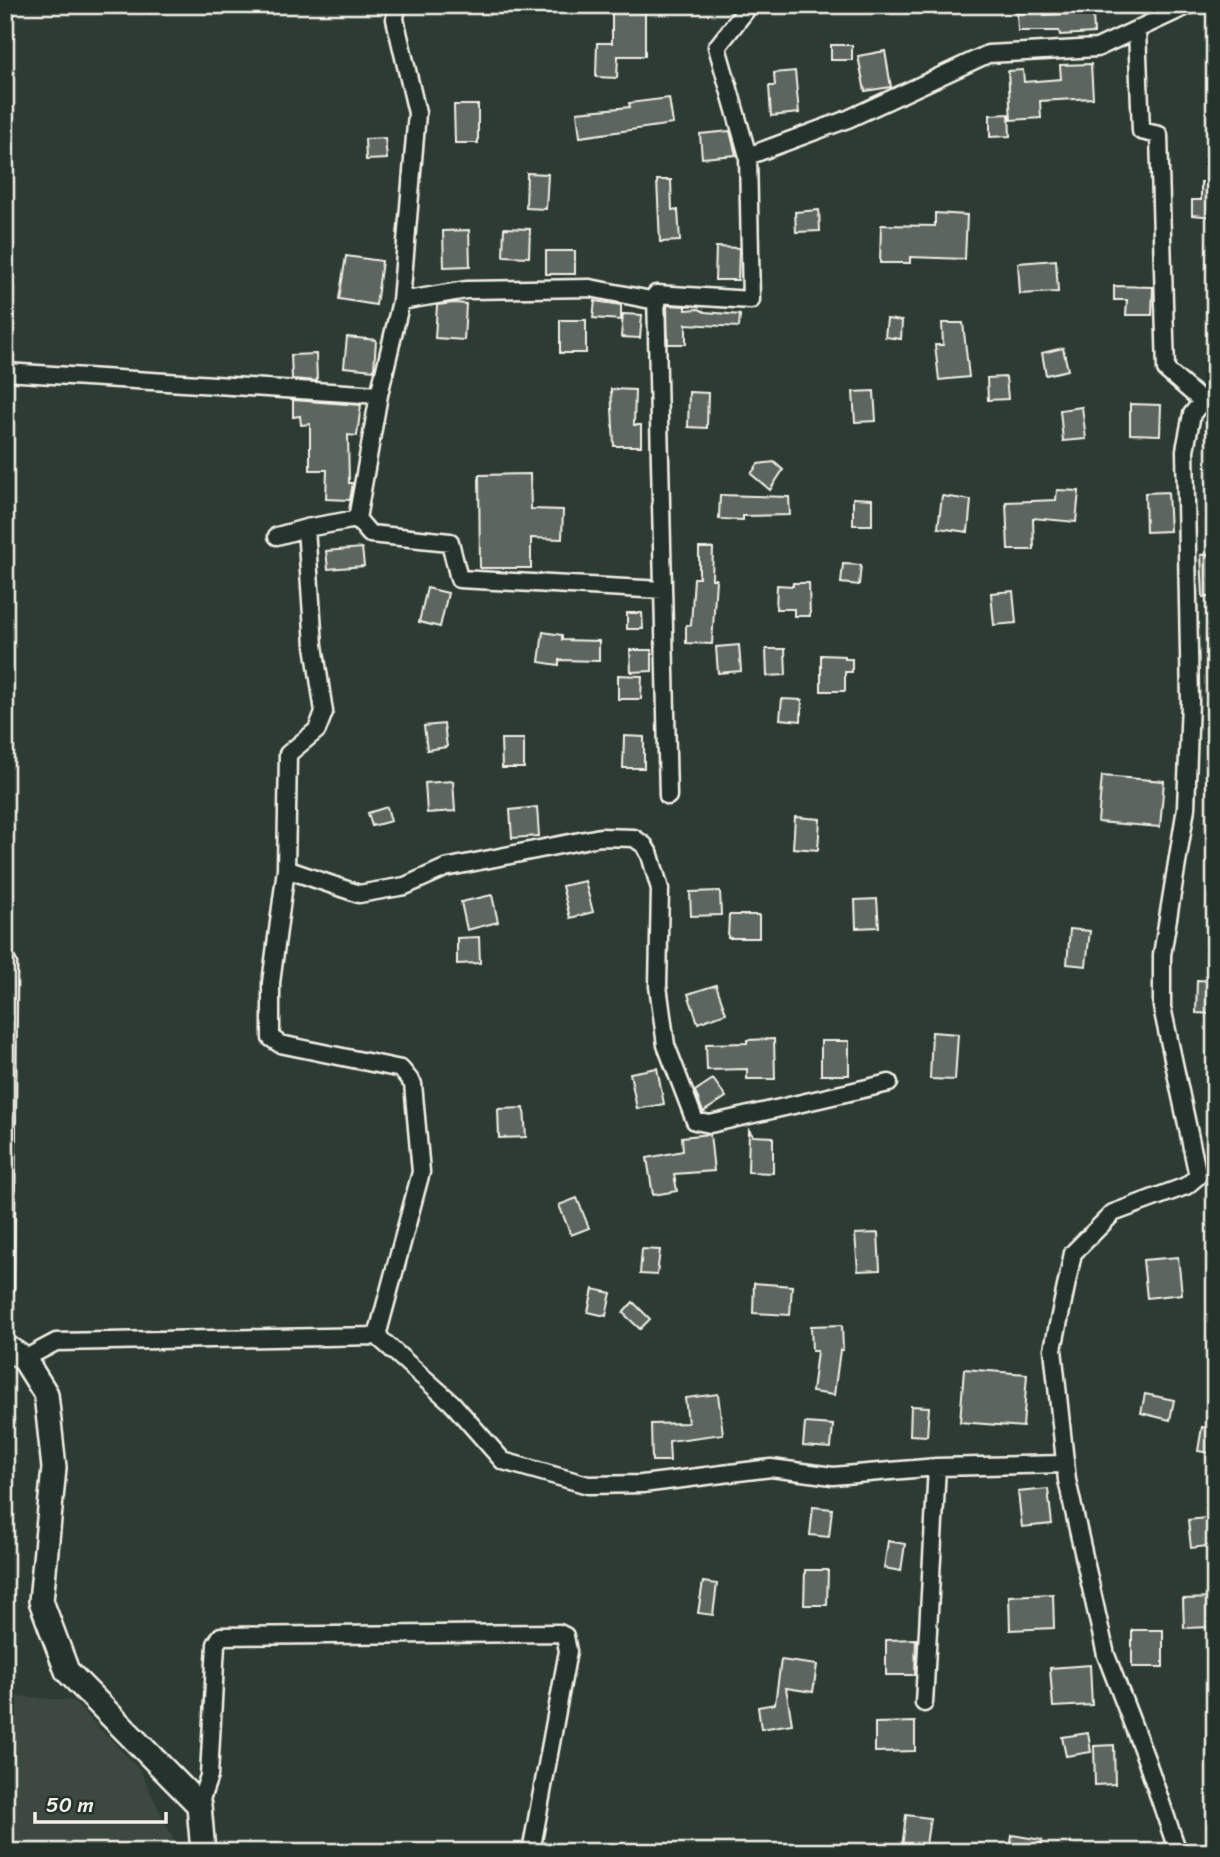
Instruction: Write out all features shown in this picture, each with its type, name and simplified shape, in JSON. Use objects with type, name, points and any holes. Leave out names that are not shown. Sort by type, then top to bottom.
[{"type":"street","points":[[356,519],[379,395],[401,300],[417,113],[395,19],[397,5]]},
{"type":"street","points":[[668,796],[656,293],[751,300],[748,156],[717,47],[746,10],[746,5]]},
{"type":"street","points":[[748,156],[848,120],[989,54],[1097,48],[1189,5]]},
{"type":"street","points":[[1137,30],[1141,131],[1159,135],[1166,370],[1209,396],[1192,414],[1185,450],[1190,701],[1186,808],[1162,955],[1162,1007],[1206,1176],[1113,1213],[1073,1252],[1054,1349],[1067,1480],[1106,1655],[1178,1852]]},
{"type":"street","points":[[401,300],[466,290],[590,288],[656,301]]},
{"type":"street","points":[[5,372],[379,395]]},
{"type":"street","points":[[356,519],[370,534],[450,542],[459,579],[663,590]]},
{"type":"street","points":[[277,536],[356,519]]},
{"type":"street","points":[[306,528],[314,645],[324,712],[317,730],[288,754],[286,869],[271,983],[271,1038],[280,1044],[401,1069],[413,1084],[421,1172],[377,1336]]},
{"type":"street","points":[[286,869],[359,894],[405,886],[444,867],[600,837],[634,838],[644,845],[650,855],[660,889],[658,986],[666,1045],[695,1121],[710,1124],[889,1083]]},
{"type":"street","points":[[5,960],[8,964],[8,1006],[5,1288]]},
{"type":"street","points":[[24,1359],[56,1342],[377,1336],[452,1404],[503,1461],[588,1485],[642,1484],[771,1468],[833,1476],[937,1467],[1065,1464]]},
{"type":"street","points":[[5,1346],[24,1359],[46,1394],[54,1468],[41,1601],[67,1671],[199,1805]]},
{"type":"street","points":[[924,1703],[937,1467]]},
{"type":"street","points":[[202,1852],[199,1805],[209,1776],[216,1644],[221,1636],[559,1633],[565,1636],[568,1651],[531,1852]]},
{"type":"shaded area","points":[[5,1695],[73,1701],[140,1770],[177,1852],[5,1852]]},
{"type":"building","points":[[612,5],[645,5],[645,56],[618,56],[617,78],[596,77],[597,43],[612,43]]},
{"type":"building","points":[[1025,5],[1044,5],[1044,15],[1093,13],[1094,33],[1060,35],[1059,31],[1018,31],[1017,13],[1025,13]]},
{"type":"building","points":[[831,45],[852,45],[852,60],[831,60]]},
{"type":"building","points":[[885,51],[891,87],[865,91],[858,56]]},
{"type":"building","points":[[1091,64],[1093,98],[1040,101],[1041,118],[1011,120],[1008,71],[1023,70],[1024,82],[1061,79],[1060,65]]},
{"type":"building","points":[[795,71],[799,113],[771,116],[769,86],[775,86],[774,73]]},
{"type":"building","points":[[669,98],[673,124],[580,137],[577,112],[630,107],[629,103]]},
{"type":"building","points":[[454,105],[478,105],[478,143],[455,143]]},
{"type":"building","points":[[1009,114],[1010,136],[990,137],[990,115]]},
{"type":"building","points":[[730,131],[736,155],[702,158],[700,134]]},
{"type":"building","points":[[385,138],[387,159],[366,160],[365,139]]},
{"type":"building","points":[[527,173],[548,174],[546,209],[526,208]]},
{"type":"building","points":[[657,180],[671,180],[672,210],[678,210],[680,241],[660,242]]},
{"type":"building","points":[[1201,182],[1215,182],[1215,217],[1192,215],[1192,200],[1201,200]]},
{"type":"building","points":[[819,210],[820,231],[796,232],[795,212]]},
{"type":"building","points":[[935,213],[967,215],[965,259],[910,257],[910,263],[880,263],[881,225],[935,226]]},
{"type":"building","points":[[504,228],[530,229],[529,257],[503,256]]},
{"type":"building","points":[[469,230],[470,266],[444,267],[443,231]]},
{"type":"building","points":[[716,247],[739,248],[738,280],[715,280]]},
{"type":"building","points":[[546,251],[575,251],[575,274],[546,274]]},
{"type":"building","points":[[346,256],[382,261],[376,305],[339,299]]},
{"type":"building","points":[[1056,260],[1058,292],[1020,294],[1018,263]]},
{"type":"building","points":[[1114,286],[1153,287],[1152,315],[1126,315],[1127,300],[1114,300]]},
{"type":"building","points":[[595,301],[621,305],[621,320],[593,318]]},
{"type":"building","points":[[466,304],[464,340],[435,338],[437,305]]},
{"type":"building","points":[[667,305],[686,306],[686,310],[699,309],[740,315],[739,327],[686,324],[686,344],[668,344]]},
{"type":"building","points":[[623,314],[642,315],[640,338],[621,337]]},
{"type":"building","points":[[887,319],[902,321],[901,339],[885,337]]},
{"type":"building","points":[[560,320],[586,320],[586,353],[560,353]]},
{"type":"building","points":[[942,323],[963,323],[969,377],[939,380],[935,345],[943,345]]},
{"type":"building","points":[[347,337],[376,340],[374,370],[344,367]]},
{"type":"building","points":[[1063,348],[1068,370],[1046,375],[1042,353]]},
{"type":"building","points":[[316,354],[317,381],[292,379],[291,355]]},
{"type":"building","points":[[1006,377],[1008,399],[988,400],[987,378]]},
{"type":"building","points":[[611,389],[635,390],[634,425],[641,425],[641,446],[614,446]]},
{"type":"building","points":[[874,391],[876,421],[855,422],[853,392]]},
{"type":"building","points":[[689,392],[708,393],[707,428],[688,427]]},
{"type":"building","points":[[293,400],[361,405],[357,436],[348,435],[349,483],[353,483],[350,500],[326,499],[327,470],[310,470],[310,424],[301,425],[300,416],[293,417]]},
{"type":"building","points":[[1130,404],[1161,405],[1160,435],[1130,434]]},
{"type":"building","points":[[1082,407],[1086,439],[1063,441],[1060,410]]},
{"type":"building","points":[[774,462],[783,470],[770,490],[751,474],[758,464]]},
{"type":"building","points":[[530,474],[531,509],[563,510],[562,539],[531,538],[531,568],[480,568],[479,475]]},
{"type":"building","points":[[1057,490],[1079,491],[1076,522],[1033,518],[1034,550],[1008,550],[1006,502],[1056,500]]},
{"type":"building","points":[[1168,492],[1170,531],[1146,532],[1145,493]]},
{"type":"building","points":[[720,495],[789,497],[790,515],[743,516],[743,520],[719,519]]},
{"type":"building","points":[[942,496],[971,500],[968,532],[938,528]]},
{"type":"building","points":[[853,498],[872,499],[872,525],[853,525]]},
{"type":"building","points":[[362,548],[364,566],[328,569],[326,551]]},
{"type":"building","points":[[699,548],[713,548],[712,579],[716,579],[712,644],[686,643],[686,625],[691,625],[694,578],[699,578]]},
{"type":"building","points":[[1215,554],[1215,597],[1203,597],[1201,555]]},
{"type":"building","points":[[843,564],[861,565],[859,585],[841,583]]},
{"type":"building","points":[[793,583],[809,583],[810,616],[794,616],[794,609],[776,609],[777,585],[793,586]]},
{"type":"building","points":[[427,588],[448,593],[440,627],[419,622]]},
{"type":"building","points":[[1013,591],[1016,623],[994,625],[991,593]]},
{"type":"building","points":[[627,613],[642,613],[643,629],[627,629]]},
{"type":"building","points":[[543,632],[562,635],[562,640],[599,641],[599,661],[559,660],[559,665],[539,662]]},
{"type":"building","points":[[739,645],[741,671],[718,673],[716,647]]},
{"type":"building","points":[[766,649],[785,649],[786,675],[767,676]]},
{"type":"building","points":[[630,650],[652,650],[652,671],[631,672]]},
{"type":"building","points":[[821,655],[852,659],[852,672],[845,672],[845,691],[821,691]]},
{"type":"building","points":[[618,675],[642,676],[641,699],[618,699]]},
{"type":"building","points":[[782,699],[802,700],[801,721],[780,719]]},
{"type":"building","points":[[444,724],[447,747],[427,750],[424,726]]},
{"type":"building","points":[[624,736],[644,737],[644,768],[623,768]]},
{"type":"building","points":[[501,739],[524,739],[524,768],[502,768]]},
{"type":"building","points":[[1102,776],[1164,781],[1160,827],[1098,822]]},
{"type":"building","points":[[453,781],[455,811],[427,813],[425,783]]},
{"type":"building","points":[[387,807],[391,821],[372,826],[368,813]]},
{"type":"building","points":[[537,807],[539,836],[512,838],[510,810]]},
{"type":"building","points":[[795,817],[820,819],[818,850],[793,848]]},
{"type":"building","points":[[585,881],[593,912],[570,918],[562,886]]},
{"type":"building","points":[[720,891],[721,915],[691,916],[690,892]]},
{"type":"building","points":[[492,895],[498,922],[467,930],[461,902]]},
{"type":"building","points":[[877,899],[879,927],[856,928],[855,900]]},
{"type":"building","points":[[729,915],[759,915],[759,938],[728,938]]},
{"type":"building","points":[[1070,929],[1090,931],[1086,966],[1067,964]]},
{"type":"building","points":[[479,937],[480,963],[457,964],[457,938]]},
{"type":"building","points":[[1197,980],[1215,981],[1215,1014],[1196,1013]]},
{"type":"building","points":[[716,985],[726,1013],[698,1023],[688,994]]},
{"type":"building","points":[[932,1032],[958,1034],[955,1080],[930,1079]]},
{"type":"building","points":[[774,1039],[775,1079],[747,1079],[747,1069],[707,1070],[706,1044]]},
{"type":"building","points":[[821,1041],[849,1041],[849,1075],[821,1075]]},
{"type":"building","points":[[657,1068],[664,1104],[637,1109],[630,1073]]},
{"type":"building","points":[[713,1079],[726,1097],[703,1112],[695,1091]]},
{"type":"building","points":[[524,1108],[526,1137],[499,1138],[498,1109]]},
{"type":"building","points":[[749,1130],[753,1136],[773,1137],[773,1173],[748,1172]]},
{"type":"building","points":[[710,1134],[714,1171],[674,1174],[677,1191],[653,1195],[647,1158],[683,1151],[682,1137]]},
{"type":"building","points":[[577,1198],[589,1228],[571,1235],[559,1205]]},
{"type":"building","points":[[878,1233],[880,1270],[858,1271],[855,1234]]},
{"type":"building","points":[[642,1249],[660,1250],[657,1275],[640,1274]]},
{"type":"building","points":[[1178,1257],[1182,1294],[1147,1298],[1143,1260]]},
{"type":"building","points":[[754,1283],[792,1286],[790,1315],[753,1313]]},
{"type":"building","points":[[593,1289],[611,1293],[606,1316],[588,1312]]},
{"type":"building","points":[[633,1302],[650,1319],[640,1329],[623,1313]]},
{"type":"building","points":[[842,1325],[843,1350],[840,1350],[834,1395],[812,1392],[817,1351],[812,1351],[811,1326]]},
{"type":"building","points":[[964,1369],[1027,1374],[1023,1427],[960,1422]]},
{"type":"building","points":[[718,1394],[723,1434],[669,1441],[670,1461],[652,1461],[651,1424],[688,1423],[685,1398]]},
{"type":"building","points":[[1145,1394],[1174,1400],[1170,1420],[1141,1413]]},
{"type":"building","points":[[911,1406],[929,1407],[927,1436],[910,1435]]},
{"type":"building","points":[[805,1423],[833,1425],[831,1448],[803,1446]]},
{"type":"building","points":[[1202,1427],[1215,1429],[1215,1454],[1198,1451]]},
{"type":"building","points":[[1048,1489],[1052,1524],[1022,1527],[1018,1492]]},
{"type":"building","points":[[813,1507],[832,1509],[829,1537],[810,1535]]},
{"type":"building","points":[[1215,1517],[1215,1545],[1191,1548],[1188,1520]]},
{"type":"building","points":[[888,1541],[905,1544],[901,1571],[884,1568]]},
{"type":"building","points":[[805,1570],[828,1570],[827,1605],[804,1605]]},
{"type":"building","points":[[703,1582],[717,1584],[713,1615],[698,1613]]},
{"type":"building","points":[[1053,1594],[1054,1628],[1010,1630],[1009,1596]]},
{"type":"building","points":[[1215,1598],[1215,1627],[1184,1628],[1183,1599]]},
{"type":"building","points":[[1132,1630],[1163,1630],[1163,1667],[1132,1667]]},
{"type":"building","points":[[916,1639],[915,1675],[886,1675],[886,1640]]},
{"type":"building","points":[[781,1660],[817,1665],[813,1692],[786,1688],[792,1724],[761,1729],[758,1707],[775,1704]]},
{"type":"building","points":[[1090,1665],[1092,1705],[1053,1707],[1050,1668]]},
{"type":"building","points":[[915,1722],[915,1751],[875,1752],[875,1723]]},
{"type":"building","points":[[1088,1733],[1091,1752],[1066,1756],[1062,1737]]},
{"type":"building","points":[[1114,1745],[1115,1784],[1095,1785],[1094,1746]]},
{"type":"building","points":[[906,1815],[930,1818],[925,1851],[902,1848]]},
{"type":"building","points":[[1012,1835],[1042,1840],[1040,1852],[1010,1852]]}]
